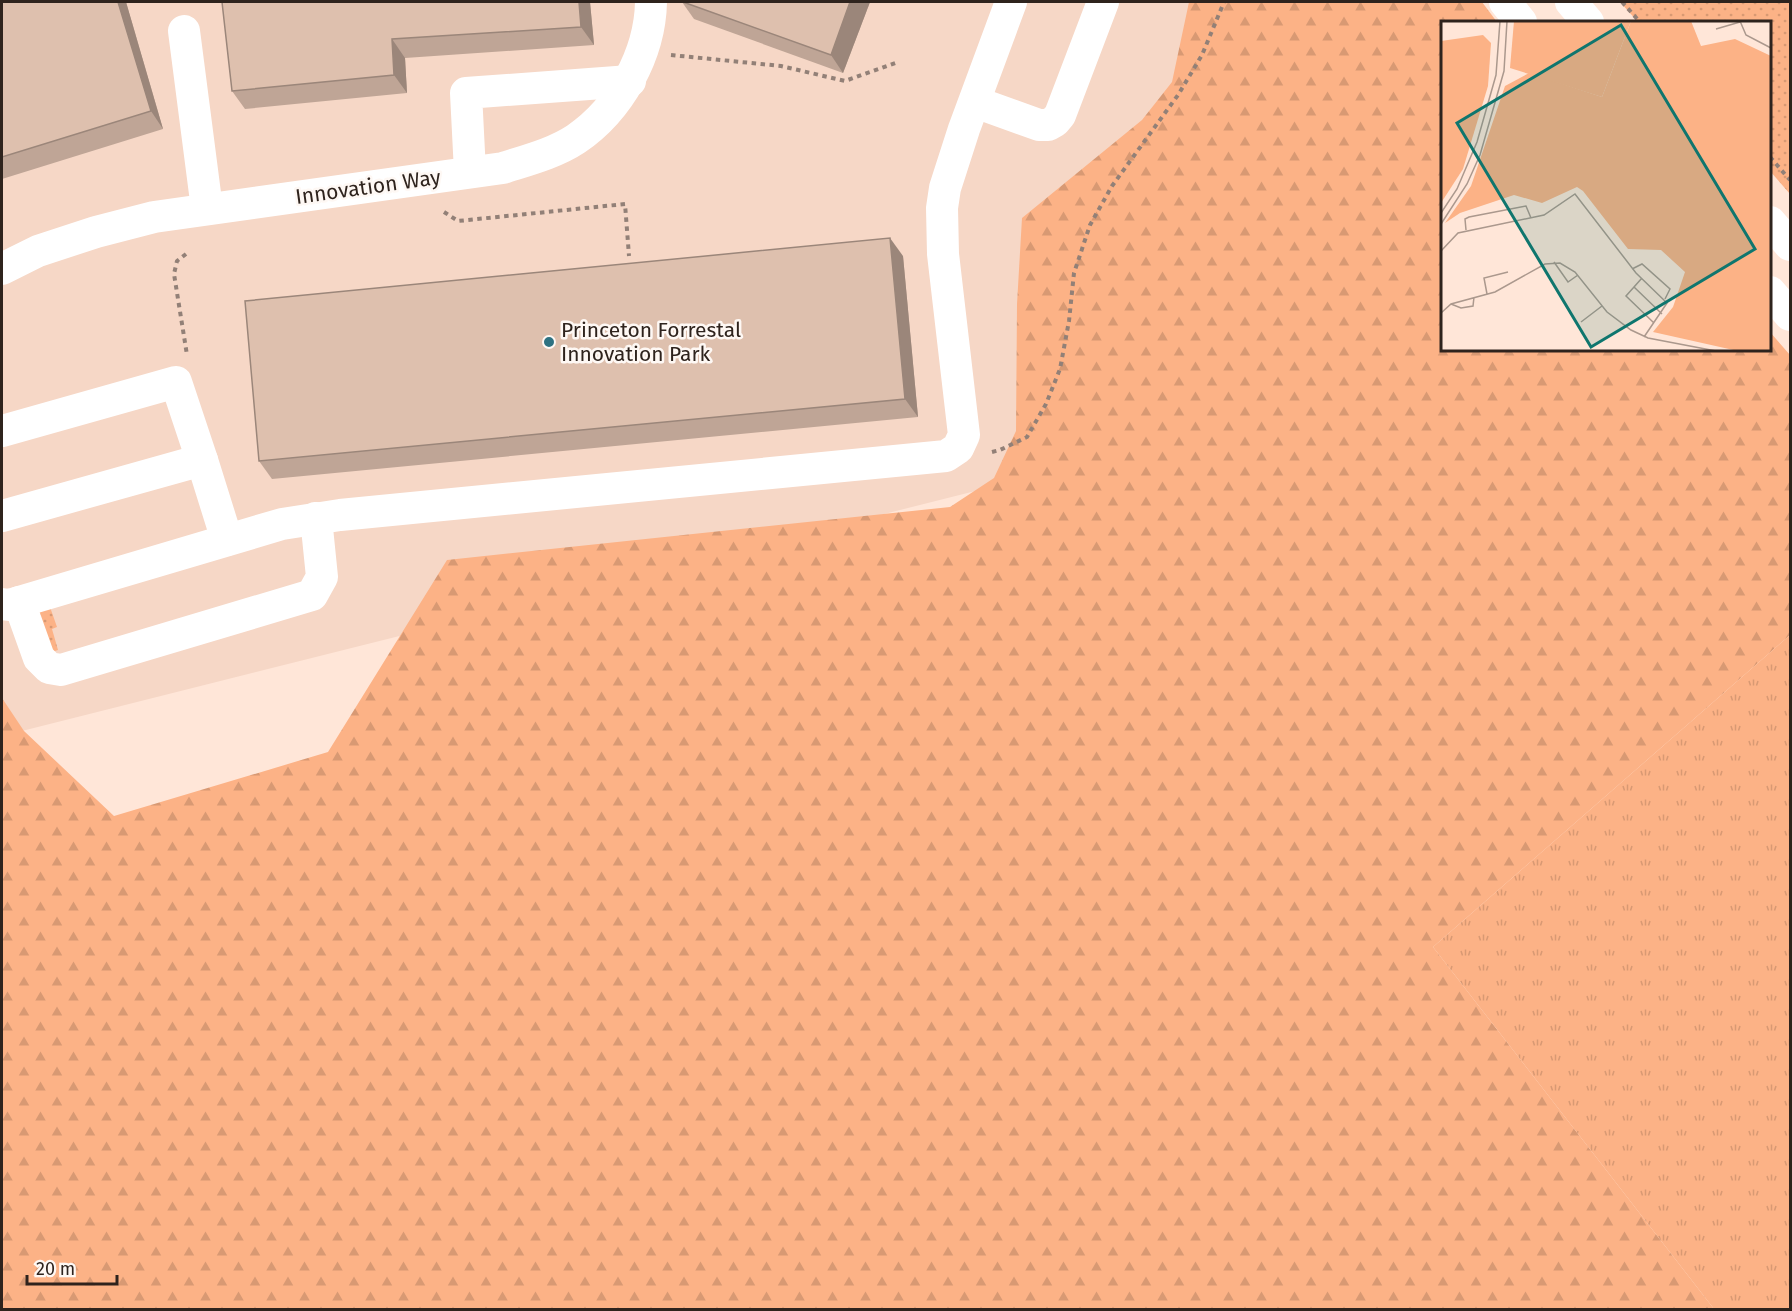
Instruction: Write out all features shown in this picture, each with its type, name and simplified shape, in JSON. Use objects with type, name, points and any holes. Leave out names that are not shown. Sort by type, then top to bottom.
[{"type":"street","name":"Innovation Way","points":[[2,269],[38,251],[96,232],[154,217],[503,168],[537,158],[576,139],[608,110],[630,81],[642,54],[651,17],[651,2]]},
{"type":"street","points":[[316,518],[322,576],[312,595],[62,670],[49,668],[39,658],[10,603],[282,524],[316,518],[946,456],[958,448],[964,435],[943,254],[942,208],[945,188],[1011,2]]},
{"type":"street","points":[[975,102],[1039,125],[1048,125],[1055,121],[1065,103],[1103,2]]},
{"type":"street","points":[[1505,2],[1520,21]]},
{"type":"street","points":[[1571,2],[1587,21]]},
{"type":"street","points":[[184,31],[207,210]]},
{"type":"street","points":[[470,172],[466,93],[630,81]]},
{"type":"street","points":[[1771,223],[1791,246]]},
{"type":"street","points":[[1771,293],[1791,315]]},
{"type":"street","points":[[2,431],[176,382],[227,540]]},
{"type":"street","points":[[2,516],[202,460]]},
{"type":"path","points":[[990,452],[1000,450],[1027,437],[1046,404],[1060,369],[1069,321],[1074,273],[1090,225],[1112,186],[1178,95],[1202,55],[1224,2]]},
{"type":"path","points":[[1622,2],[1639,21]]},
{"type":"path","points":[[667,55],[781,66],[845,81],[898,62]]},
{"type":"path","points":[[1771,159],[1791,180]]},
{"type":"path","points":[[444,212],[458,220],[625,204],[629,256]]},
{"type":"shaded area","name":"Princeton Forrestal Innovation Park","points":[[2,2],[1253,2],[1055,471],[2,736]]},
{"type":"green space","points":[[1189,2],[1482,2],[1496,21],[1441,21],[1441,351],[1771,351],[1771,333],[1790,355],[1790,635],[1433,947],[1714,1309],[2,1309],[2,698],[24,731],[114,816],[328,752],[447,560],[950,507],[994,478],[1016,431],[1017,304],[1022,218],[1142,120],[1172,82]]},
{"type":"green space","points":[[1620,2],[1790,2],[1790,194],[1771,172],[1771,21],[1637,21]]},
{"type":"green space","points":[[50,607],[57,627],[52,629],[58,650],[49,653],[35,612]]},
{"type":"green space","points":[[1790,635],[1790,1309],[1714,1309],[1433,947]]},
{"type":"building","points":[[2,2],[118,2],[151,111],[2,157]]},
{"type":"building","points":[[222,2],[579,2],[581,27],[392,39],[394,75],[232,91]]},
{"type":"building","points":[[683,2],[850,2],[831,55]]},
{"type":"building","points":[[890,238],[905,399],[259,461],[245,301]]},
{"type":"place","name":"Princeton Forrestal Innovation Park","points":[[549,342]]}]
